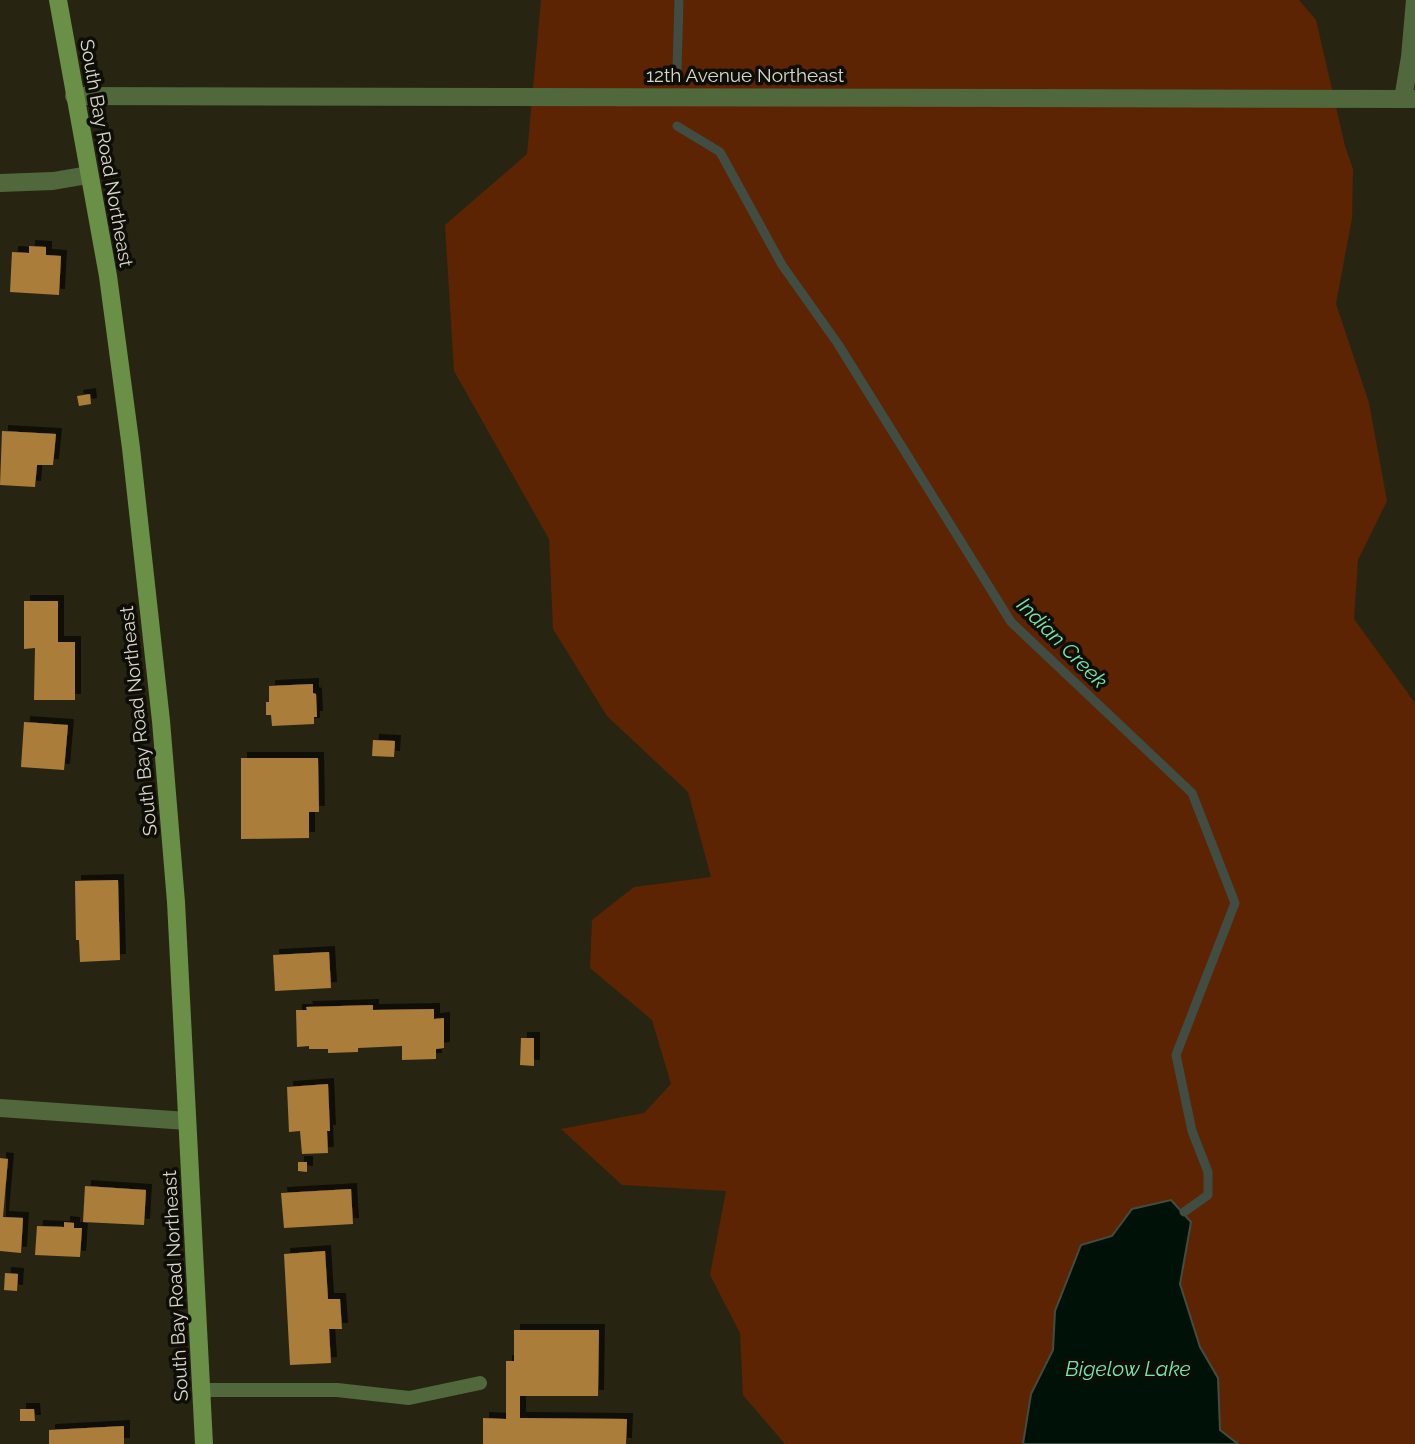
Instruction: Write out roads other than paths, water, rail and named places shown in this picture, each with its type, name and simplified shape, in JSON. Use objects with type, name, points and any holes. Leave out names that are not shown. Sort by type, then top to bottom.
[{"type":"street","name":"South Bay Road Northeast","points":[[58,0],[108,276],[128,421],[159,708],[176,902],[204,1444]]},
{"type":"street","points":[[1409,99],[1415,0]]},
{"type":"street","name":"12th Avenue Northeast","points":[[74,96],[1409,99]]},
{"type":"street","points":[[0,183],[53,181],[88,175]]},
{"type":"street","points":[[0,1108],[187,1121]]},
{"type":"lane","points":[[201,1390],[337,1390],[409,1398],[480,1383]]},
{"type":"water","name":"Bigelow Lake","points":[[1171,1200],[1191,1222],[1180,1284],[1200,1347],[1218,1378],[1220,1430],[1238,1444],[1023,1444],[1031,1394],[1053,1350],[1055,1311],[1081,1245],[1112,1236],[1132,1209]]},
{"type":"waterway","name":"Indian Creek","points":[[677,69],[679,0]]},
{"type":"waterway","name":"Indian Creek","points":[[677,126],[720,152],[782,265],[838,344],[1011,622],[1192,793],[1235,903],[1176,1055],[1192,1131],[1208,1172],[1208,1195],[1184,1212]]}]
